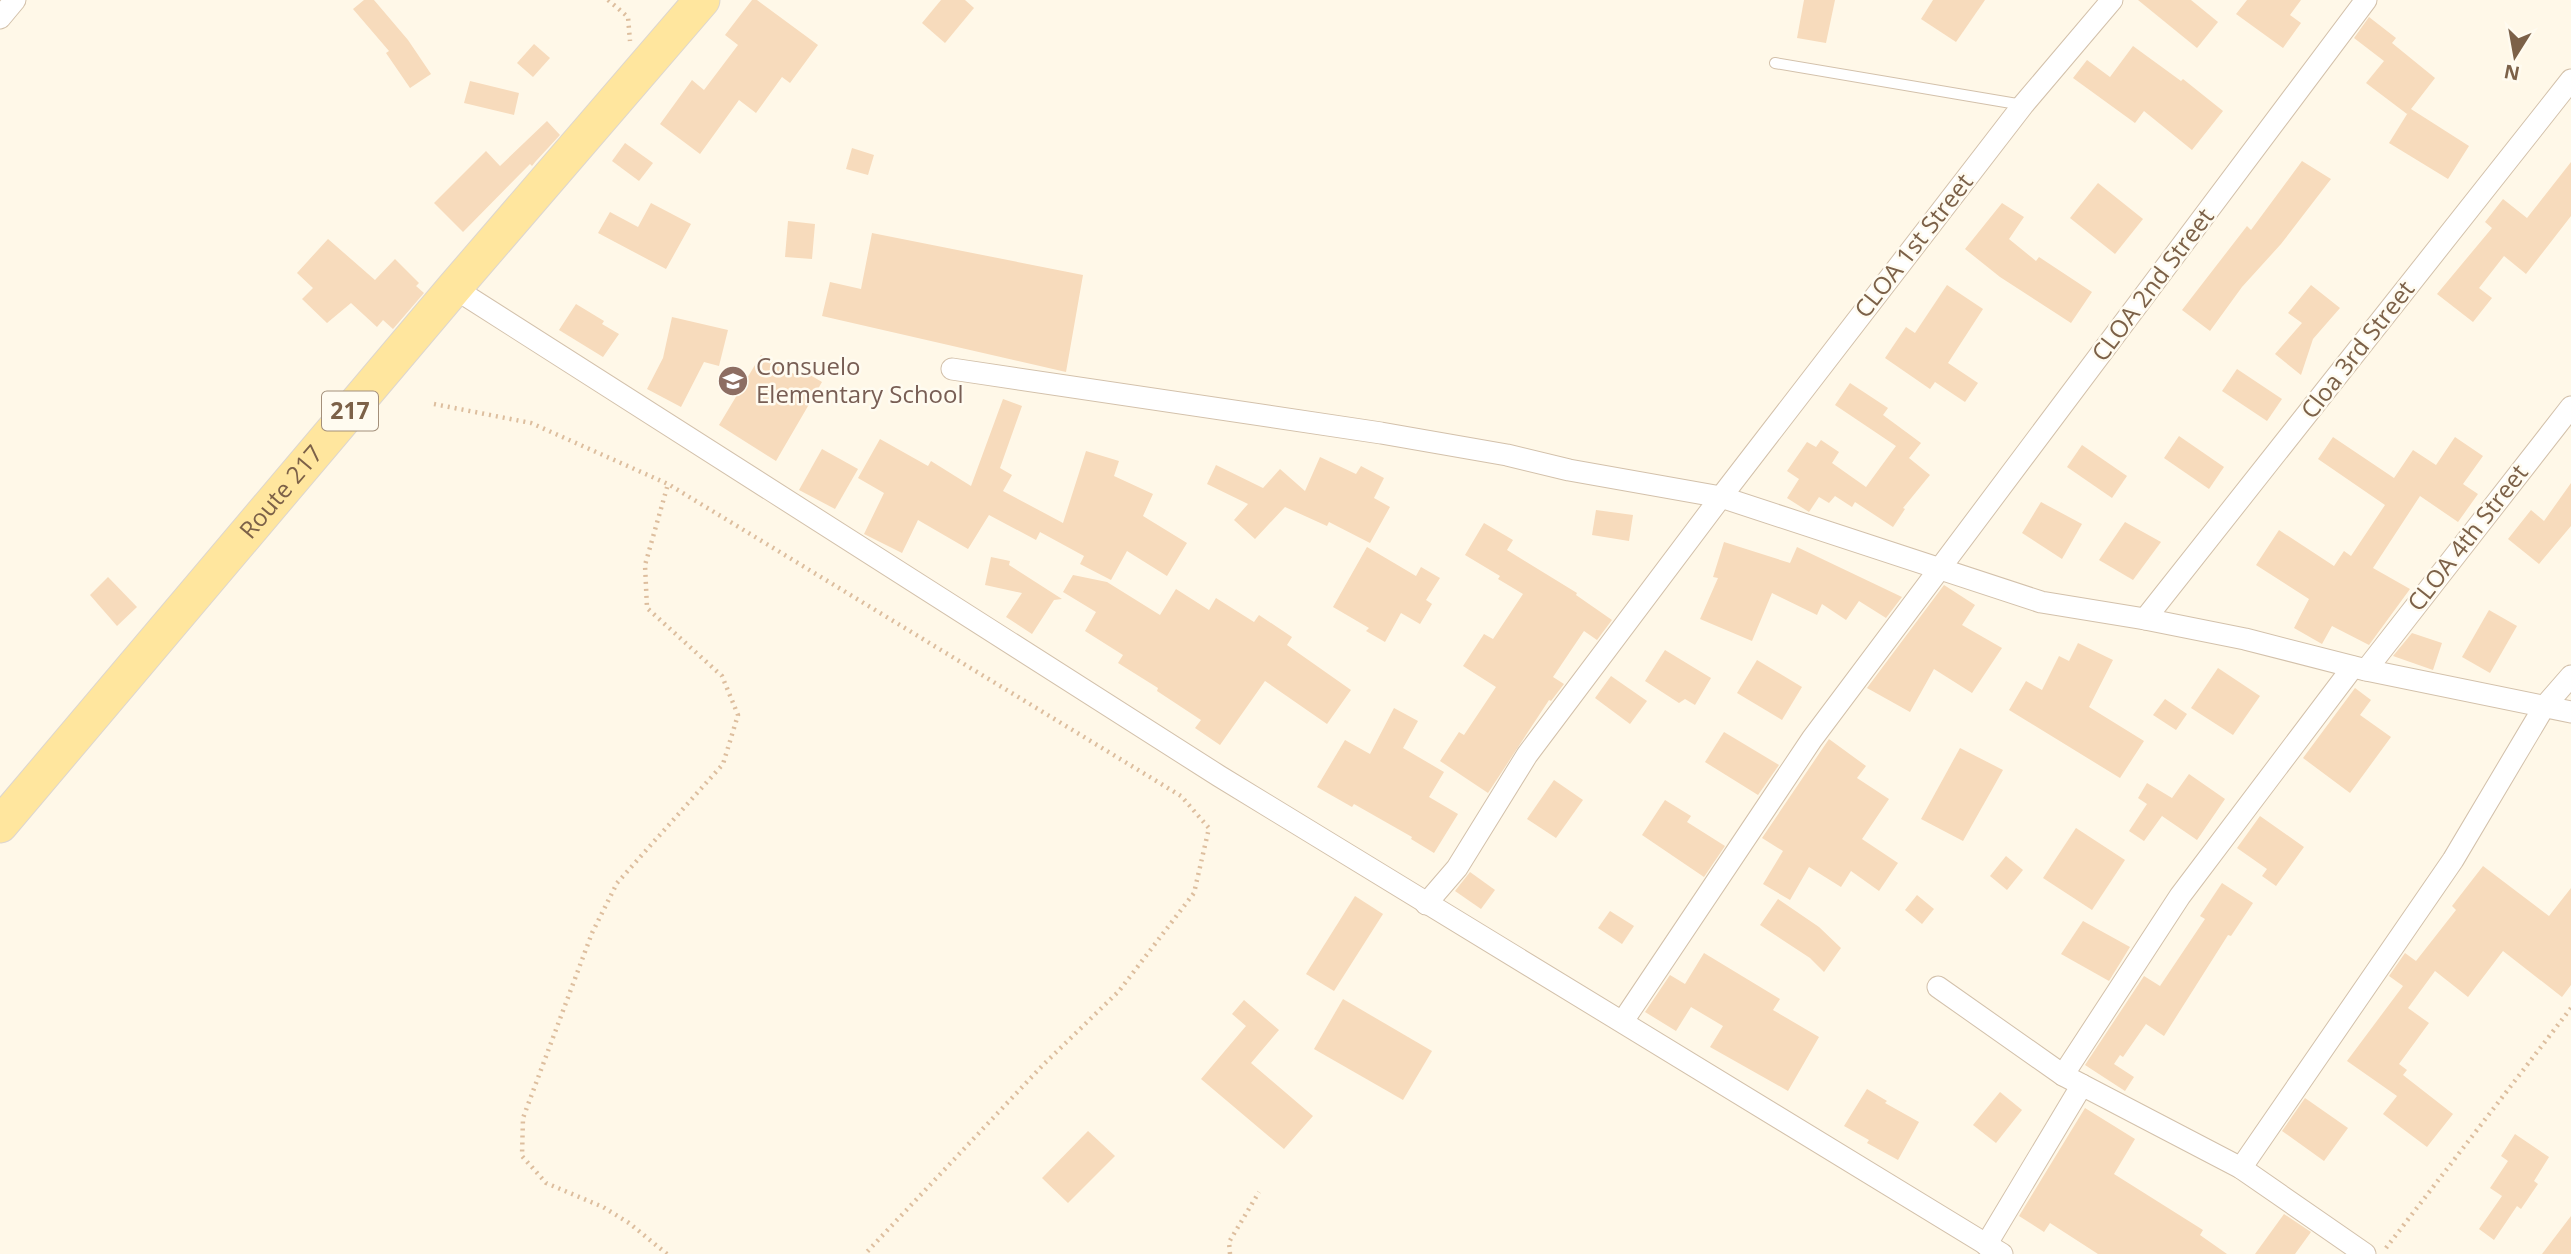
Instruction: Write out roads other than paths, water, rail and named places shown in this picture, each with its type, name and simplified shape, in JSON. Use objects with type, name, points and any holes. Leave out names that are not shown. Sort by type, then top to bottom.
[{"type":"main road","name":"Route 217","points":[[0,825],[454,288],[702,0]]},
{"type":"street","points":[[0,18],[15,0]]},
{"type":"street","name":"CLOA 1st Street","points":[[1426,904],[1457,868],[1527,755],[1721,497],[2023,106],[2112,0]]},
{"type":"street","name":"CLOA 2nd Street","points":[[1623,1021],[1793,765],[2366,0]]},
{"type":"street","name":"Cloa 3rd Street","points":[[2145,619],[2571,80]]},
{"type":"street","points":[[454,288],[1219,776],[1994,1249],[2082,1085]]},
{"type":"street","points":[[952,369],[1381,433],[1721,497],[2041,602],[2245,639],[2359,669],[2571,712]]},
{"type":"street","name":"CLOA 4th Street","points":[[2063,1075],[2180,896],[2571,407]]},
{"type":"street","points":[[2241,1168],[2453,860],[2544,706],[2571,676]]},
{"type":"street","points":[[1937,987],[2063,1075],[2241,1168],[2365,1254]]},
{"type":"lane","points":[[1775,63],[2023,106]]},
{"type":"place","name":"Consuelo Elementary School","points":[[733,381]]}]
